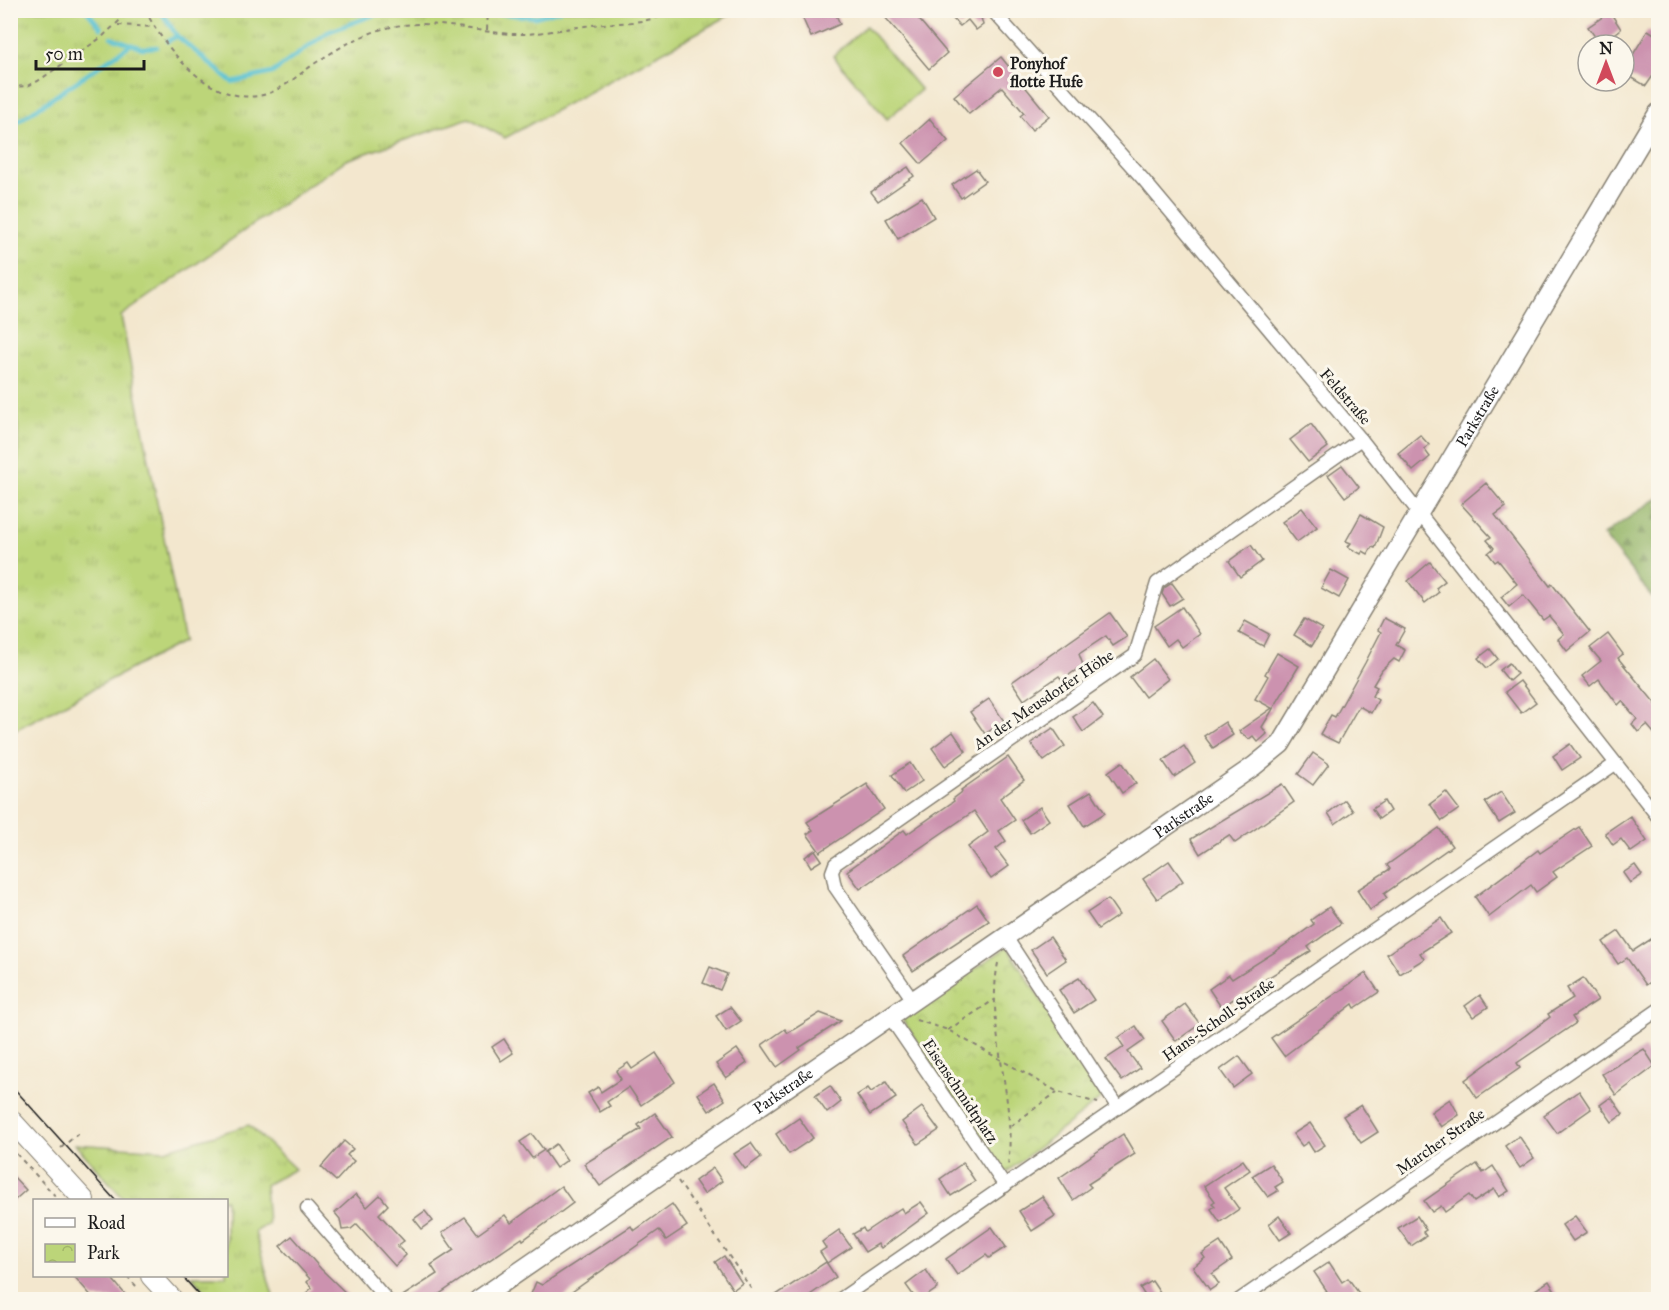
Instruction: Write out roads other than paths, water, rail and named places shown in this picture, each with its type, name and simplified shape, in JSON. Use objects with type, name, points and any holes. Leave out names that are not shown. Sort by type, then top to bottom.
[{"type":"main road","points":[[13,1128],[83,1199]]},
{"type":"main road","points":[[153,1277],[173,1299]]},
{"type":"street","name":"Feldstraße","points":[[992,10],[1143,179],[1361,439],[1659,817]]},
{"type":"street","name":"Parkstraße","points":[[478,1299],[1254,766],[1281,744],[1659,113]]},
{"type":"street","name":"An der Meusdorfer Höhe","points":[[914,1000],[835,887],[832,872],[835,864],[1135,655],[1157,583],[1361,439]]},
{"type":"street","name":"Hans-Scholl-Straße","points":[[839,1299],[1615,764]]},
{"type":"street","points":[[1006,937],[1118,1108]]},
{"type":"street","name":"Marcher Straße","points":[[1239,1299],[1659,1010]]},
{"type":"street","name":"Eisenschmidtplatz","points":[[889,1016],[1005,1186]]},
{"type":"street","points":[[307,1208],[387,1299]]},
{"type":"waterway","points":[[86,10],[101,28]]},
{"type":"waterway","points":[[160,10],[177,36],[232,82],[272,73],[328,32],[382,12],[418,10]]},
{"type":"waterway","points":[[463,10],[535,17],[560,10]]},
{"type":"waterway","points":[[168,41],[177,36]]},
{"type":"waterway","points":[[111,37],[142,48],[157,47]]},
{"type":"waterway","points":[[10,127],[130,45]]},
{"type":"tram line","points":[[10,1084],[114,1199]]},
{"type":"tram line","points":[[183,1277],[204,1300]]},
{"type":"place","name":"Ponyhof flotte Hufe","points":[[998,72]]}]
